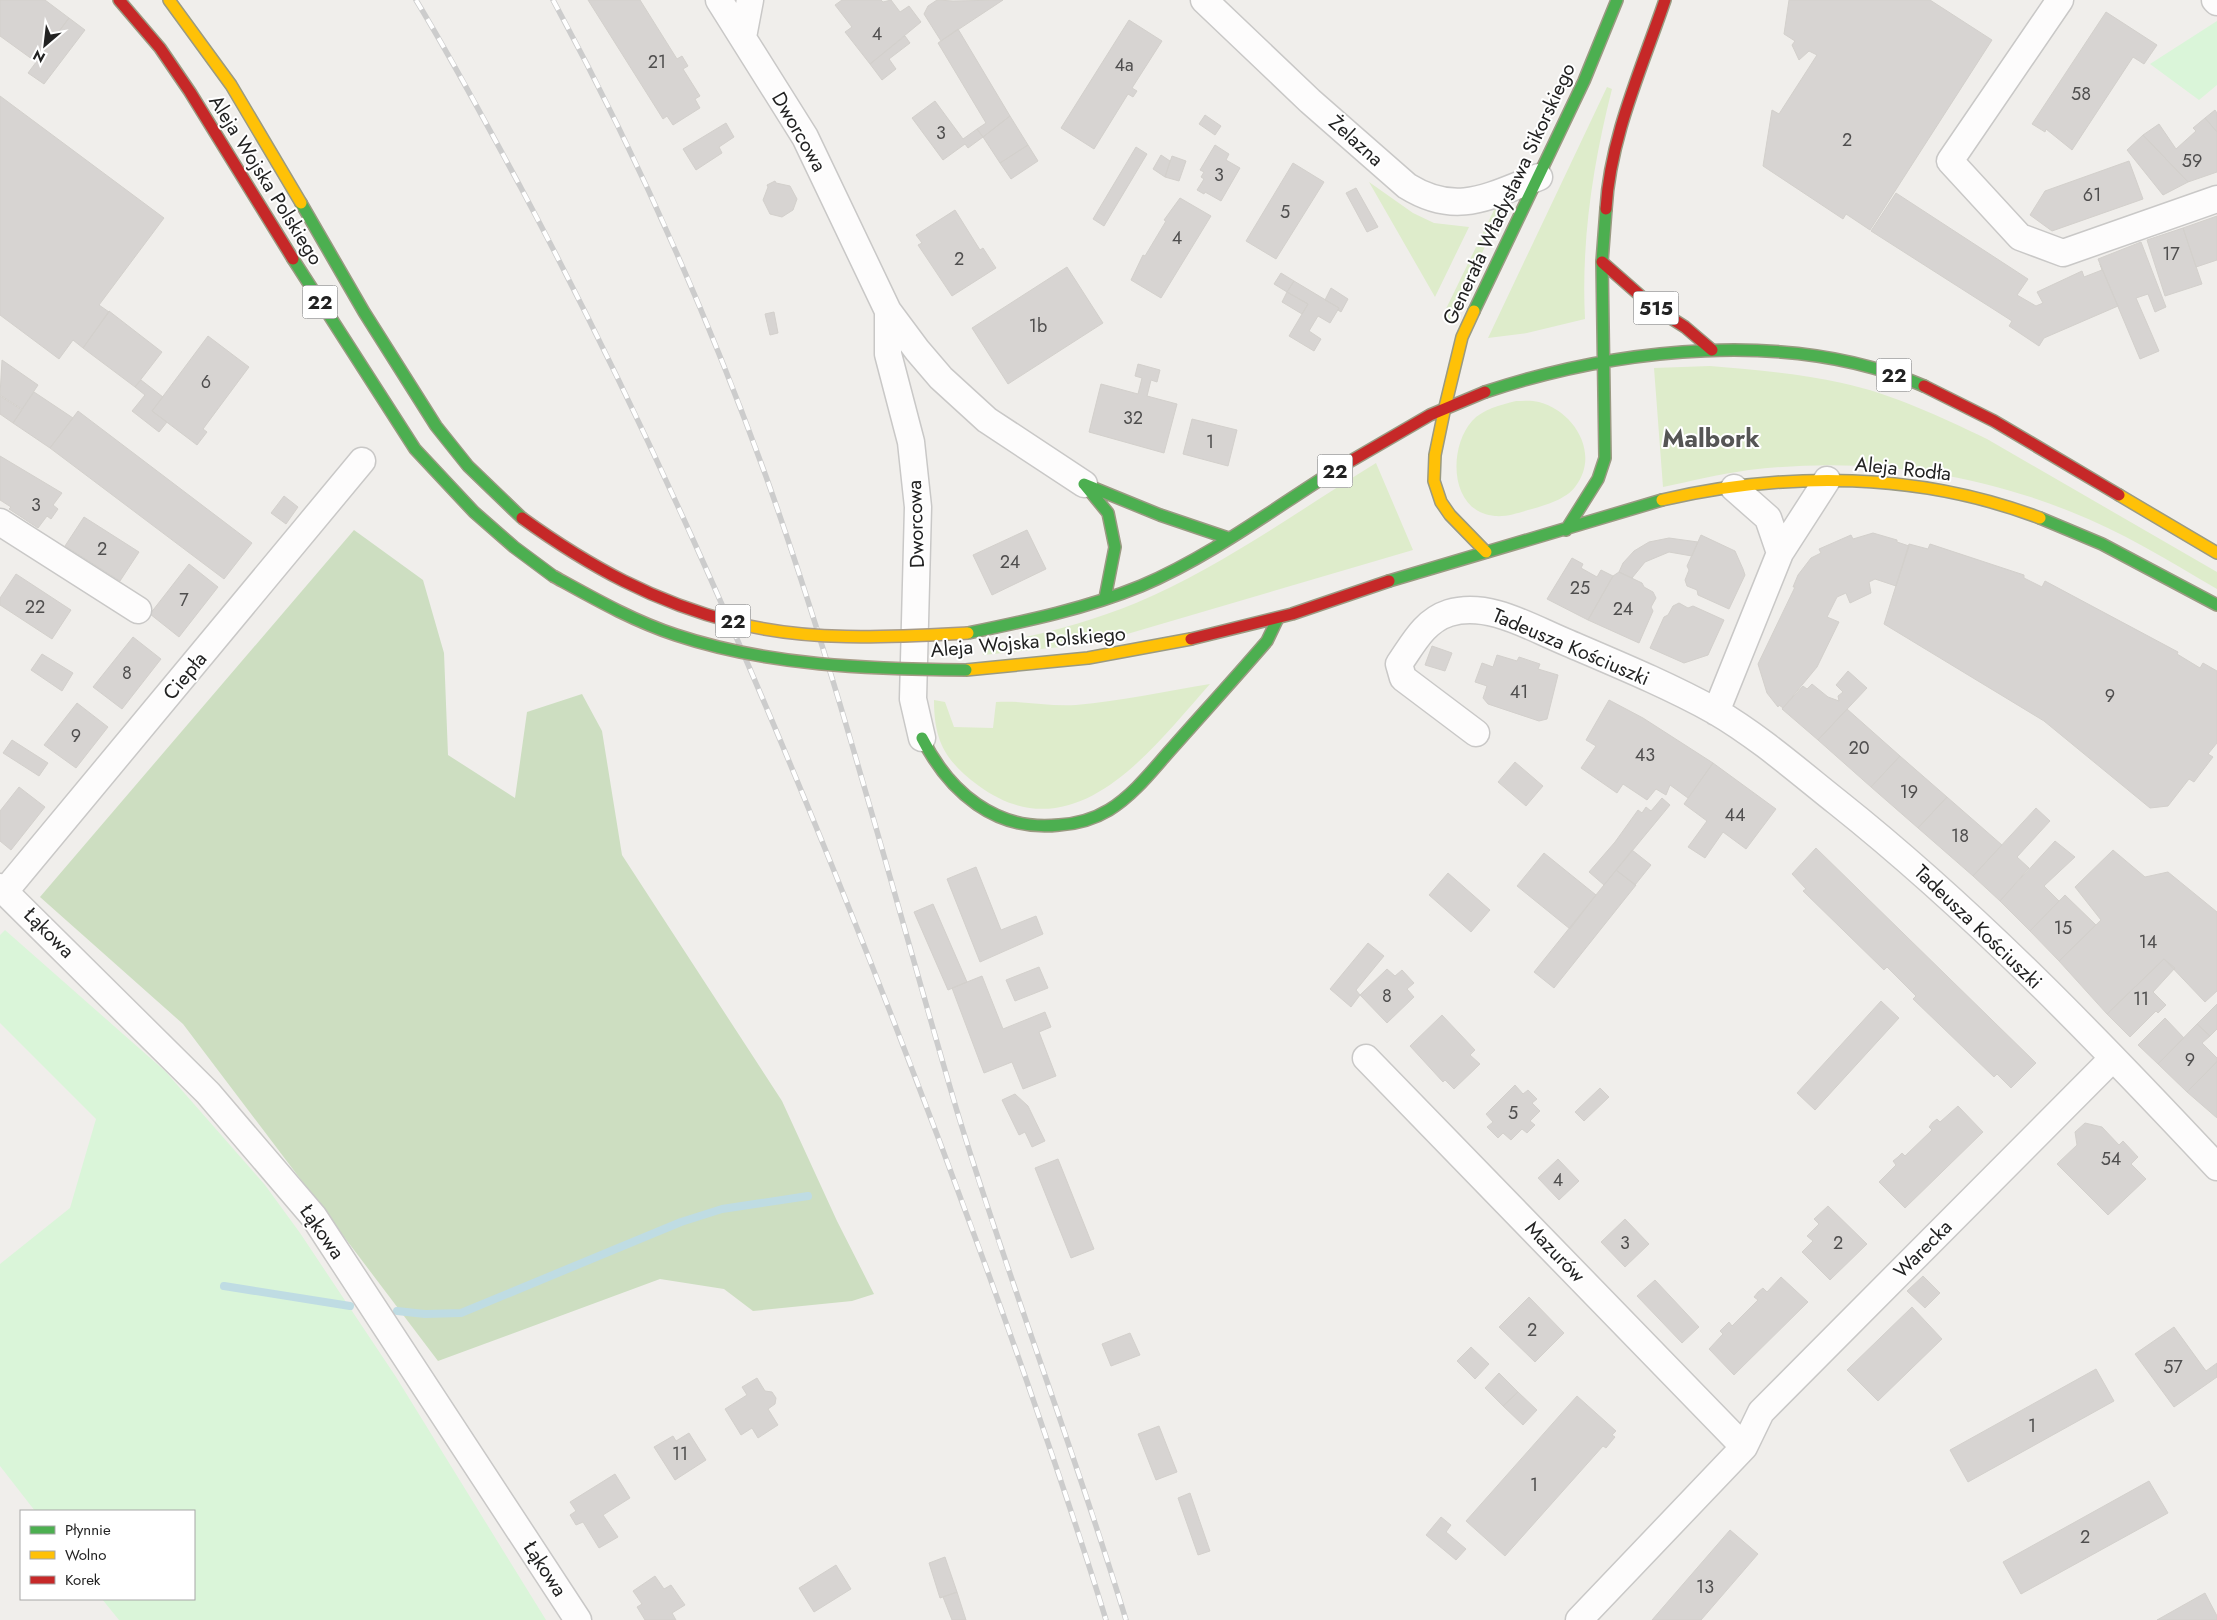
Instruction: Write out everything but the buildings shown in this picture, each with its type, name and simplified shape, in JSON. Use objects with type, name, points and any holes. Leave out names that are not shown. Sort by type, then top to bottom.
[{"type":"main road","name":"Aleja Wojska Polskiego","points":[[119,0],[160,48],[190,92],[313,292],[416,449],[474,512],[514,547],[553,576],[637,620],[712,645],[757,655],[892,670],[966,670],[1130,652],[1278,618],[1413,573],[1486,552]]},
{"type":"main road","name":"Aleja Wojska Polskiego","points":[[169,0],[212,58],[247,112],[375,332],[431,420],[452,448],[522,518],[592,565],[623,582],[698,611],[745,624],[834,637],[968,633],[1011,624],[1105,598],[1162,576],[1228,538],[1378,444],[1445,407]]},
{"type":"main road","name":"Generała Władysława Sikorskiego","points":[[1486,552],[1450,515],[1441,502],[1434,481],[1435,456],[1445,407],[1462,337],[1584,81],[1617,0]]},
{"type":"main road","points":[[1566,530],[1598,479],[1605,458],[1602,262],[1607,186],[1616,144],[1665,0]]},
{"type":"main road","name":"515","points":[[1602,262],[1652,306],[1685,327],[1712,350]]},
{"type":"main road","name":"22","points":[[1445,407],[1535,375],[1603,359],[1646,353],[1712,350],[1788,354],[1858,363],[1919,384],[1998,423],[2217,553]]},
{"type":"main road","name":"Aleja Rodła","points":[[1566,530],[1657,502],[1734,488],[1792,480],[1898,483],[1964,494],[2009,507],[2064,527],[2122,552],[2217,605]]},
{"type":"main road","points":[[1084,484],[1160,515],[1228,538]]},
{"type":"main road","points":[[1084,484],[1108,513],[1115,547],[1105,598]]},
{"type":"main road","name":"22","points":[[1486,552],[1566,530]]},
{"type":"main road","points":[[922,738],[933,762],[950,784],[972,804],[1002,819],[1022,824],[1051,826],[1078,822],[1109,810],[1152,771],[1267,641],[1278,618]]},
{"type":"street","name":"Dworcowa","points":[[719,0],[805,137],[888,311],[917,350],[963,399],[987,420],[1084,484]]},
{"type":"street","points":[[743,37],[750,0]]},
{"type":"street","name":"Żelazna","points":[[1204,0],[1310,100],[1407,186],[1423,196],[1446,202],[1466,203],[1539,177]]},
{"type":"street","points":[[2060,0],[1950,161],[2020,237],[2063,253],[2217,199]]},
{"type":"street","name":"Dworcowa","points":[[888,311],[888,354],[911,442],[918,507],[913,699],[922,738]]},
{"type":"street","name":"Ciepła","points":[[3,889],[362,461]]},
{"type":"street","points":[[1716,712],[1780,553],[1828,480]]},
{"type":"street","points":[[1734,488],[1768,518],[1780,553]]},
{"type":"street","points":[[0,522],[138,610]]},
{"type":"street","name":"Tadeusza Kościuszki","points":[[1476,733],[1403,678],[1399,664],[1423,629],[1436,619],[1451,613],[1478,610],[1499,614],[1601,657],[1716,712],[1818,787],[1954,900],[2217,1167]]},
{"type":"street","name":"Łąkowa","points":[[3,889],[208,1093],[314,1217],[578,1620]]},
{"type":"street","name":"Mazurów","points":[[1366,1058],[1744,1447]]},
{"type":"street","name":"Warecka","points":[[1579,1620],[1744,1447],[1761,1412],[2112,1059]]},
{"type":"green space","points":[[2217,21],[2217,85],[2199,100],[2150,64]]},
{"type":"green space","points":[[1607,87],[1612,89],[1594,174],[1587,232],[1584,290],[1585,319],[1527,333],[1488,338]]},
{"type":"green space","points":[[1369,182],[1413,213],[1434,223],[1469,227],[1435,297]]},
{"type":"green space","points":[[1504,207],[1449,322],[1443,315],[1494,210]]},
{"type":"green space","points":[[1710,366],[1793,374],[1842,383],[1880,393],[1934,415],[1987,439],[2217,572],[2217,589],[2144,547],[2088,519],[2030,497],[1991,485],[1952,477],[1912,470],[1871,466],[1790,466],[1749,470],[1663,487],[1654,368]]},
{"type":"green space","points":[[1516,401],[1539,402],[1563,414],[1573,424],[1580,436],[1584,448],[1585,461],[1582,474],[1575,487],[1561,498],[1543,506],[1518,513],[1495,516],[1480,512],[1469,503],[1461,491],[1457,477],[1459,447],[1464,433],[1476,417],[1492,408]]},
{"type":"green space","points":[[1376,463],[1413,550],[1117,637],[1080,645],[983,655],[982,645],[1022,638],[1080,623],[1136,603],[1168,589],[1259,538]]},
{"type":"green space","points":[[354,530],[423,580],[444,653],[448,755],[515,798],[527,712],[582,694],[602,731],[622,855],[782,1101],[837,1221],[874,1294],[852,1301],[753,1311],[724,1289],[660,1279],[438,1361],[183,1024],[40,897]]},
{"type":"green space","points":[[1210,684],[1163,737],[1137,763],[1109,786],[1079,802],[1047,809],[1014,804],[979,786],[967,777],[950,759],[939,739],[936,727],[934,700],[945,702],[954,727],[993,728],[996,702],[1076,705]]},
{"type":"green space","points":[[5,930],[165,1071],[265,1185],[300,1233],[396,1377],[546,1620],[119,1620],[103,1600],[195,1600],[195,1510],[34,1510],[0,1466],[0,1264],[70,1208],[96,1119],[0,1023],[0,935]]},
{"type":"waterway","points":[[397,1311],[425,1314],[461,1313],[681,1222],[722,1209],[808,1196]]},
{"type":"waterway","points":[[224,1286],[350,1306]]},
{"type":"railway","points":[[416,0],[520,186],[610,362],[693,540],[772,721],[870,962],[961,1198],[1077,1528],[1106,1620]]},
{"type":"railway","points":[[553,0],[614,117],[670,237],[721,358],[768,482],[795,560],[844,716],[977,1175],[1085,1492],[1126,1620]]},
{"type":"traffic: fast","points":[[1474,311],[1584,81],[1617,0]]},
{"type":"traffic: fast","points":[[301,203],[364,312],[436,426],[468,466],[522,518]]},
{"type":"traffic: fast","points":[[1566,530],[1598,479],[1605,458],[1602,262],[1606,209]]},
{"type":"traffic: fast","points":[[293,259],[415,449],[474,512],[514,547],[553,576]]},
{"type":"traffic: fast","points":[[1485,392],[1591,364],[1648,355],[1705,351],[1762,351],[1818,356],[1873,368],[1924,386]]},
{"type":"traffic: fast","points":[[968,633],[1077,608],[1141,586],[1192,561],[1337,469]]},
{"type":"traffic: fast","points":[[1084,484],[1160,515],[1228,538]]},
{"type":"traffic: fast","points":[[1085,485],[1108,513],[1115,547],[1105,598]]},
{"type":"traffic: fast","points":[[1389,581],[1662,500]]},
{"type":"traffic: fast","points":[[2040,518],[2102,544],[2217,605]]},
{"type":"traffic: fast","points":[[553,576],[644,623],[711,645],[747,653],[820,664],[856,667],[966,670]]},
{"type":"traffic: fast","points":[[922,738],[933,758],[961,791],[995,815],[1015,822],[1036,825],[1065,824],[1091,818],[1118,804],[1144,780],[1267,641],[1278,618]]},
{"type":"traffic: slow","points":[[169,0],[231,85],[301,203]]},
{"type":"traffic: slow","points":[[1474,311],[1462,337],[1445,407],[1435,455],[1434,481],[1441,502],[1450,515],[1486,552]]},
{"type":"traffic: slow","points":[[1662,500],[1757,484],[1852,481],[1900,484],[1947,492],[1994,503],[2040,518]]},
{"type":"traffic: slow","points":[[2119,495],[2217,553]]},
{"type":"traffic: slow","points":[[736,623],[765,629],[822,636],[880,637],[968,633]]},
{"type":"traffic: slow","points":[[966,670],[1088,658],[1191,639]]},
{"type":"traffic: jam","points":[[119,0],[160,48],[190,92],[293,259]]},
{"type":"traffic: jam","points":[[1606,209],[1609,182],[1620,129],[1665,0]]},
{"type":"traffic: jam","points":[[1602,262],[1652,306],[1685,327],[1712,350]]},
{"type":"traffic: jam","points":[[1924,386],[1994,421],[2119,495]]},
{"type":"traffic: jam","points":[[1337,469],[1430,415],[1485,392]]},
{"type":"traffic: jam","points":[[522,518],[547,536],[624,581],[678,605],[736,623]]},
{"type":"traffic: jam","points":[[1191,639],[1292,614],[1389,581]]},
{"type":"district","name":"Malbork","points":[[1711,438]]}]
